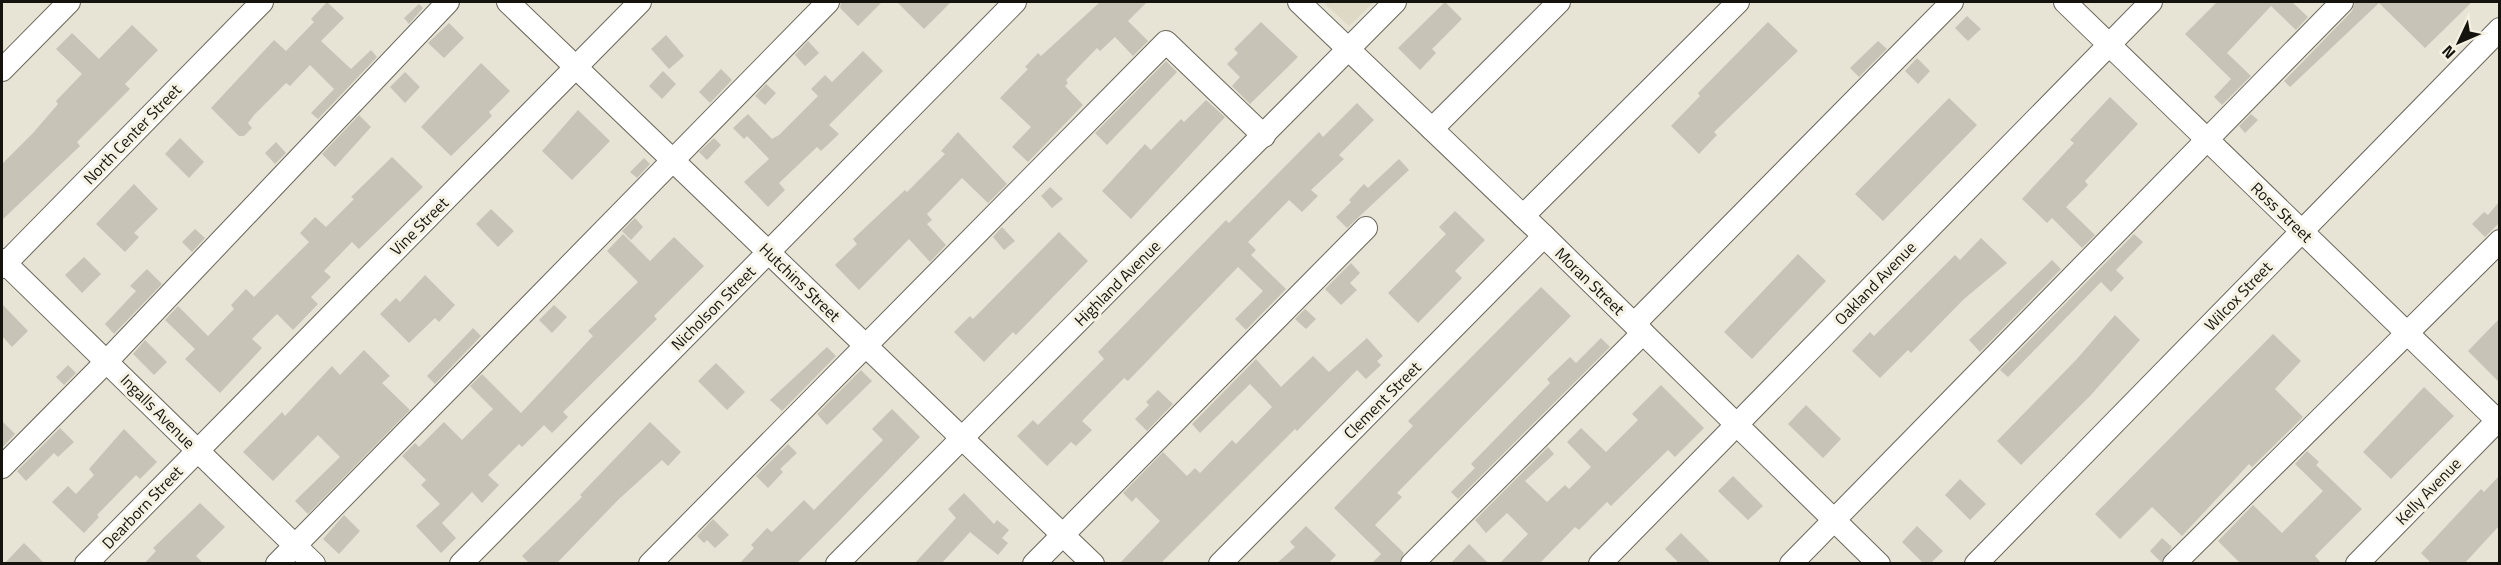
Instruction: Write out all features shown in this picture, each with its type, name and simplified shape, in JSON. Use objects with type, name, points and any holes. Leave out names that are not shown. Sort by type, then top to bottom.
[{"type":"street","points":[[2,70],[69,2]]},
{"type":"street","name":"North Center Street","points":[[3,264],[262,2]]},
{"type":"street","points":[[2,467],[107,361],[448,2]]},
{"type":"street","name":"Hutchins Street","points":[[508,2],[1093,564]]},
{"type":"street","name":"Vine Street","points":[[197,450],[640,2]]},
{"type":"street","points":[[277,564],[828,2]]},
{"type":"street","name":"Nicholson Street","points":[[460,564],[1015,2]]},
{"type":"street","name":"Highland Avenue","points":[[837,564],[1350,50],[1395,2]]},
{"type":"street","points":[[1432,129],[1559,2]]},
{"type":"street","points":[[1523,216],[1738,2]]},
{"type":"street","points":[[1412,564],[1952,2]]},
{"type":"street","name":"Ross Street","points":[[2065,2],[2499,421]]},
{"type":"street","name":"Oakland Avenue","points":[[1600,564],[2151,2]]},
{"type":"street","points":[[1791,564],[2206,138],[2342,2]]},
{"type":"street","name":"Moran Street","points":[[1310,5],[1350,50],[1879,564]]},
{"type":"street","name":"Wilcox Street","points":[[1976,564],[2499,29]]},
{"type":"street","points":[[650,564],[1166,42],[1264,136]]},
{"type":"street","points":[[1034,564],[1366,228]]},
{"type":"street","name":"Clement Street","points":[[1220,564],[1544,236]]},
{"type":"street","points":[[2174,564],[2408,334],[2499,241]]},
{"type":"street","name":"Ingalls Avenue","points":[[3,264],[107,361],[314,564]]},
{"type":"street","name":"Kelly Avenue","points":[[2357,564],[2499,421]]},
{"type":"street","name":"Dearborn Street","points":[[86,564],[197,450]]},
{"type":"shaded area","points":[[1323,2],[1374,2],[1349,26]]},
{"type":"building","points":[[327,2],[344,18],[321,41],[351,69],[371,50],[377,57],[318,119],[311,113],[334,89],[310,65],[290,86],[286,83],[254,115],[248,123],[252,128],[244,136],[239,136],[211,108],[274,40],[286,51],[314,22],[311,19]]},
{"type":"building","points":[[841,2],[882,2],[858,26],[840,8]]},
{"type":"building","points":[[897,2],[951,2],[924,29]]},
{"type":"building","points":[[1100,2],[1147,2],[1128,21],[1148,41],[1133,56],[1115,37],[1100,51],[1097,48],[1066,80],[1068,83],[1065,86],[1083,105],[1028,162],[1012,147],[1031,127],[1000,98],[1028,69],[1025,67],[1038,53],[1041,56]]},
{"type":"building","points":[[1445,2],[1462,19],[1432,49],[1436,53],[1420,70],[1398,48]]},
{"type":"building","points":[[2217,2],[2292,2],[2308,17],[2296,30],[2271,6],[2227,53],[2251,76],[2222,105],[2214,97],[2231,79],[2185,34]]},
{"type":"building","points":[[2355,2],[2472,2],[2425,48],[2379,3],[2290,87],[2284,81],[2352,11]]},
{"type":"building","points":[[419,4],[423,8],[409,24],[404,18]]},
{"type":"building","points":[[1967,16],[1981,29],[1968,41],[1955,28]]},
{"type":"building","points":[[1261,22],[1298,57],[1250,104],[1232,86],[1240,77],[1227,64],[1238,53],[1234,49]]},
{"type":"building","points":[[1768,22],[1798,51],[1714,132],[1717,135],[1699,154],[1671,126],[1700,96],[1698,93]]},
{"type":"building","points":[[449,23],[464,38],[444,58],[428,43]]},
{"type":"building","points":[[132,25],[158,50],[125,84],[130,89],[77,142],[80,146],[2,220],[2,164],[33,133],[58,104],[56,101],[82,74],[56,49],[72,33],[99,59]]},
{"type":"building","points":[[666,35],[684,56],[669,69],[651,49]]},
{"type":"building","points":[[808,41],[819,53],[805,66],[795,55]]},
{"type":"building","points":[[1878,41],[1887,49],[1859,77],[1850,68]]},
{"type":"building","points":[[863,51],[883,71],[829,125],[839,134],[821,151],[817,147],[779,183],[785,190],[768,207],[744,182],[769,159],[747,136],[744,139],[733,128],[748,114],[772,139],[779,135],[818,96],[811,89],[825,75],[832,82]]},
{"type":"building","points":[[1917,58],[1930,71],[1918,84],[1905,71]]},
{"type":"building","points":[[1166,61],[1177,72],[1107,145],[1095,133]]},
{"type":"building","points":[[481,63],[510,91],[489,112],[492,116],[451,156],[421,127]]},
{"type":"building","points":[[721,69],[732,80],[710,103],[699,92]]},
{"type":"building","points":[[663,71],[676,84],[662,99],[649,86]]},
{"type":"building","points":[[405,72],[420,87],[405,103],[390,87]]},
{"type":"building","points":[[766,84],[776,93],[765,105],[755,96]]},
{"type":"building","points":[[2110,97],[2138,124],[2085,181],[2088,185],[2066,207],[2095,235],[2082,248],[2052,218],[2047,223],[2022,199],[2074,143],[2070,140]]},
{"type":"building","points":[[1949,98],[1977,125],[1883,221],[1855,194]]},
{"type":"building","points":[[1206,100],[1225,117],[1131,219],[1102,191],[1145,144],[1151,150],[1181,119],[1184,122]]},
{"type":"building","points":[[1357,103],[1374,120],[1339,155],[1344,159],[1311,190],[1318,196],[1302,212],[1289,200],[1248,242],[1256,250],[1251,255],[1286,289],[1246,330],[1235,319],[1263,291],[1238,267],[1128,381],[1124,378],[1082,421],[1092,430],[1076,446],[1071,442],[1047,466],[1017,436],[1033,420],[1038,425],[1104,359],[1098,352],[1226,220],[1229,223],[1319,132],[1323,137]]},
{"type":"building","points":[[578,110],[610,141],[572,180],[542,151]]},
{"type":"building","points":[[2251,114],[2258,120],[2245,133],[2239,126]]},
{"type":"building","points":[[359,115],[371,127],[335,167],[322,154]]},
{"type":"building","points":[[958,132],[1007,184],[988,203],[962,178],[927,214],[932,220],[927,224],[946,245],[930,262],[909,239],[859,290],[835,265],[857,244],[853,239],[905,190],[907,192],[945,154],[941,151]]},
{"type":"building","points":[[180,138],[204,162],[189,178],[165,154]]},
{"type":"building","points":[[714,138],[721,145],[707,160],[699,152]]},
{"type":"building","points":[[276,142],[286,153],[275,164],[265,153]]},
{"type":"building","points":[[392,157],[423,187],[359,249],[352,242],[324,271],[331,277],[311,297],[318,304],[293,330],[277,314],[252,339],[262,348],[220,393],[185,359],[195,349],[165,320],[178,306],[208,336],[234,309],[231,305],[246,289],[254,297],[309,242],[300,233],[315,217],[326,227],[354,199],[351,197]]},
{"type":"building","points":[[644,158],[650,164],[637,178],[630,172]]},
{"type":"building","points":[[1399,159],[1409,170],[1347,228],[1336,217],[1364,184],[1368,188]]},
{"type":"building","points":[[134,184],[158,209],[134,233],[139,237],[125,252],[96,224]]},
{"type":"building","points":[[1050,187],[1063,199],[1052,208],[1041,196]]},
{"type":"building","points":[[2499,202],[2499,223],[2485,237],[2472,224],[2484,212],[2488,215]]},
{"type":"building","points":[[491,209],[514,231],[498,247],[476,224]]},
{"type":"building","points":[[1455,211],[1485,240],[1455,271],[1462,278],[1418,323],[1388,293],[1446,234],[1439,227]]},
{"type":"building","points":[[635,218],[643,227],[631,240],[622,231]]},
{"type":"building","points":[[1002,227],[1015,241],[1004,250],[993,237]]},
{"type":"building","points":[[195,229],[205,238],[192,252],[182,242]]},
{"type":"building","points":[[1059,232],[1088,261],[1016,335],[1013,332],[984,362],[954,332],[970,316],[973,319]]},
{"type":"building","points":[[623,234],[650,261],[674,237],[704,266],[654,316],[657,319],[563,412],[568,417],[552,433],[544,425],[522,447],[519,444],[488,475],[499,485],[482,503],[472,492],[442,523],[456,538],[441,553],[416,526],[440,504],[421,485],[426,480],[402,456],[415,443],[419,447],[444,422],[462,440],[493,409],[470,386],[482,374],[521,413],[593,336],[588,331],[638,282],[607,251]]},
{"type":"building","points":[[2134,234],[2143,242],[2116,270],[2124,278],[2111,292],[2101,282],[2008,377],[2000,370]]},
{"type":"building","points":[[1981,238],[2007,263],[1964,299],[1911,353],[1908,350],[1880,378],[1852,351],[1870,332],[1874,336],[1955,255],[1960,260]]},
{"type":"building","points":[[1798,254],[1826,281],[1752,359],[1724,332]]},
{"type":"building","points":[[84,257],[101,274],[82,293],[65,275]]},
{"type":"building","points":[[2052,260],[2061,269],[1980,352],[1969,340]]},
{"type":"building","points":[[1351,263],[1360,273],[1350,283],[1357,290],[1341,305],[1325,289]]},
{"type":"building","points":[[147,269],[162,284],[114,334],[105,324],[136,291],[130,286]]},
{"type":"building","points":[[425,275],[455,305],[439,322],[435,318],[409,343],[380,314],[396,298],[400,302]]},
{"type":"building","points":[[1541,287],[1571,316],[1397,493],[1402,497],[1375,525],[1404,553],[1399,564],[1371,564],[1381,554],[1334,508],[1413,426],[1408,421]]},
{"type":"building","points":[[2,304],[28,331],[12,347],[2,336]]},
{"type":"building","points":[[554,305],[567,317],[552,333],[539,320]]},
{"type":"building","points":[[1305,309],[1316,319],[1306,329],[1295,319]]},
{"type":"building","points":[[2115,315],[2140,340],[2090,396],[2021,465],[1997,441],[2076,360]]},
{"type":"building","points":[[2499,319],[2499,382],[2468,351]]},
{"type":"building","points":[[473,328],[481,336],[435,384],[427,376]]},
{"type":"building","points":[[2273,334],[2301,361],[2275,389],[2303,417],[2252,467],[2249,464],[2182,536],[2152,507],[2120,539],[2095,514]]},
{"type":"building","points":[[1367,338],[1383,356],[1377,361],[1381,365],[1366,379],[1357,370],[1160,564],[1119,564],[1160,521],[1136,497],[1132,502],[1123,493],[1163,452],[1187,476],[1195,468],[1200,473],[1232,440],[1236,444],[1272,407],[1250,384],[1200,433],[1192,424],[1256,359],[1281,387],[1313,356],[1329,372]]},
{"type":"building","points":[[1601,338],[1610,347],[1458,499],[1451,492],[1475,468],[1471,464],[1550,383],[1547,379],[1570,357],[1576,363]]},
{"type":"building","points":[[145,340],[167,362],[154,375],[133,354]]},
{"type":"building","points":[[827,347],[836,356],[782,411],[770,400]]},
{"type":"building","points":[[364,350],[390,376],[382,383],[410,410],[308,514],[295,501],[340,457],[318,435],[273,481],[243,452],[282,412],[285,416],[332,366],[340,375]]},
{"type":"building","points":[[716,363],[745,392],[727,410],[698,381]]},
{"type":"building","points":[[68,365],[76,373],[64,385],[56,377]]},
{"type":"building","points":[[861,370],[872,381],[827,425],[817,414]]},
{"type":"building","points":[[1661,385],[1704,428],[1675,457],[1668,450],[1611,506],[1607,502],[1579,530],[1575,527],[1539,564],[1499,564],[1528,534],[1507,513],[1486,533],[1475,520],[1548,447],[1554,454],[1525,481],[1547,502],[1565,485],[1569,489],[1591,467],[1567,442],[1581,428],[1606,452],[1638,420],[1632,414]]},
{"type":"building","points":[[2424,387],[2454,416],[2391,479],[2363,452]]},
{"type":"building","points":[[1158,390],[1173,404],[1147,431],[1135,419],[1149,405],[1146,402]]},
{"type":"building","points":[[1806,405],[1841,439],[1823,458],[1788,424]]},
{"type":"building","points":[[892,409],[920,437],[839,521],[796,564],[739,564],[754,548],[751,545],[767,528],[772,532],[804,500],[814,510],[883,440],[872,429]]},
{"type":"building","points":[[2,421],[15,434],[2,448]]},
{"type":"building","points":[[650,422],[681,452],[668,466],[662,460],[619,499],[556,564],[530,564],[522,556],[582,497],[580,495]]},
{"type":"building","points":[[60,428],[74,442],[58,457],[54,453],[26,481],[17,471]]},
{"type":"building","points":[[124,429],[157,462],[140,479],[136,475],[97,515],[99,517],[84,533],[52,502],[68,486],[76,494],[94,475],[89,469]]},
{"type":"building","points":[[788,444],[797,453],[780,469],[783,472],[768,488],[756,476]]},
{"type":"building","points":[[2307,451],[2319,462],[2316,465],[2362,509],[2315,556],[2322,564],[2241,564],[2218,541],[2253,505],[2282,533],[2323,491],[2295,464]]},
{"type":"building","points":[[1733,476],[1763,506],[1748,520],[1718,491]]},
{"type":"building","points":[[2499,476],[2499,526],[2464,564],[2432,564],[2421,553],[2481,489],[2484,492]]},
{"type":"building","points":[[1960,479],[1986,504],[1970,520],[1945,495]]},
{"type":"building","points":[[964,493],[994,524],[997,520],[1009,530],[1002,538],[1008,543],[998,555],[970,532],[941,564],[914,564],[956,518],[948,509]]},
{"type":"building","points":[[200,503],[225,527],[196,556],[204,564],[144,564],[156,551],[153,548]]},
{"type":"building","points":[[344,515],[360,531],[339,554],[323,539]]},
{"type":"building","points":[[713,519],[729,535],[715,548],[707,540],[704,543],[697,536]]},
{"type":"building","points":[[1306,526],[1336,555],[1328,564],[1276,564],[1295,547],[1290,542]]},
{"type":"building","points":[[1917,526],[1943,551],[1930,564],[1924,564],[1902,542]]},
{"type":"building","points":[[1681,533],[1712,564],[1680,564],[1665,549]]},
{"type":"building","points":[[2162,538],[2172,547],[2161,562],[2150,551]]},
{"type":"building","points":[[24,543],[45,564],[4,564]]},
{"type":"building","points":[[1469,544],[1489,564],[1450,564]]}]
